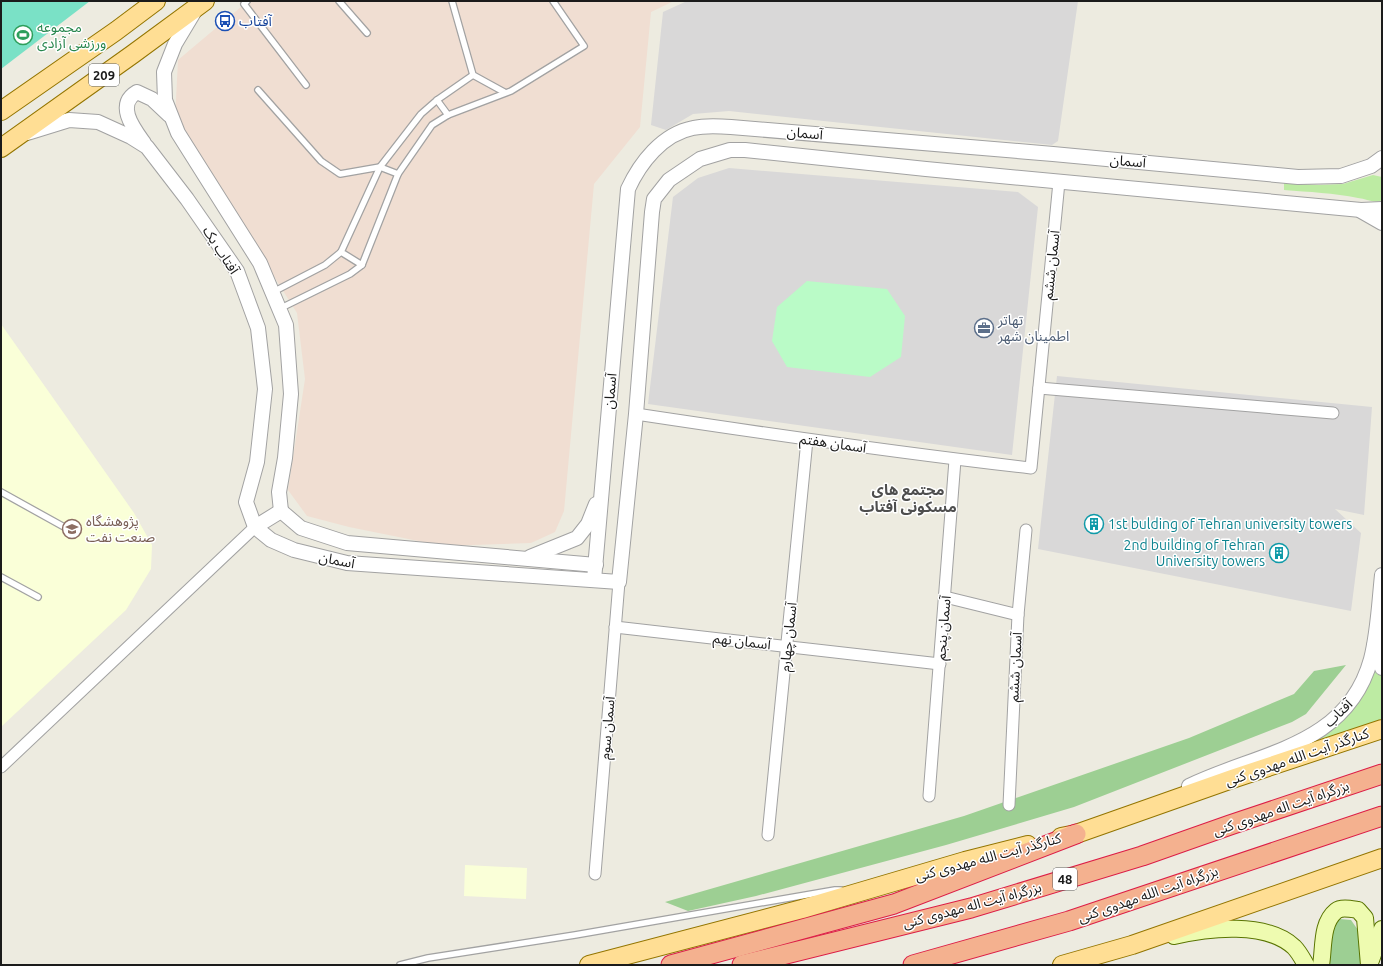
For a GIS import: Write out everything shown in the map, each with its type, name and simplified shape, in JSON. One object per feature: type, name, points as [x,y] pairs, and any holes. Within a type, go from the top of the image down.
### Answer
[{"type":"highway","name":"بزرگراه آیت اله مهدوی کنی","points":[[742,965],[971,908],[1142,856],[1382,774]]},
{"type":"highway","name":"بزرگراه آیت الله مهدوی کنی","points":[[912,965],[1069,921],[1382,816]]},
{"type":"highway","points":[[671,965],[894,904],[1076,834]]},
{"type":"main road","name":"209","points":[[1,111],[116,31],[156,1]]},
{"type":"main road","name":"209","points":[[1,148],[201,4]]},
{"type":"main road","name":"کنارگذر آیت الله مهدوی کنی","points":[[589,965],[802,909],[965,861],[1076,834],[1164,802],[1382,729]]},
{"type":"main road","points":[[1062,965],[1132,945],[1382,858]]},
{"type":"main road","points":[[1321,965],[1327,923],[1336,910],[1346,908],[1358,910],[1364,918],[1369,965]]},
{"type":"main road","points":[[1132,945],[1184,934],[1243,928],[1268,934],[1288,942],[1300,954],[1306,965]]},
{"type":"main road","points":[[1369,965],[1382,929]]},
{"type":"street","name":"آفتاب یک","points":[[201,4],[175,44],[164,72],[165,100],[178,133],[260,263],[286,325],[291,394],[285,458],[279,492],[281,511]]},
{"type":"street","points":[[147,147],[132,126],[128,116],[126,103],[131,95],[137,92],[152,99],[172,119]]},
{"type":"street","name":"آفتاب یک","points":[[17,136],[69,120],[98,122],[131,137],[147,147],[187,199],[236,271],[258,328],[265,389],[257,462],[246,502],[255,526]]},
{"type":"street","name":"آسمان","points":[[594,580],[628,189],[635,174],[645,160],[675,134],[693,128],[712,126],[731,127],[1045,153],[1298,177],[1341,176],[1378,164]]},
{"type":"street","name":"آسمان","points":[[255,526],[271,540],[294,550],[347,563],[619,582],[636,414],[654,199],[669,180],[700,159],[730,150],[745,150],[1059,182],[1360,210],[1382,209]]},
{"type":"street","name":"آسمان ششم","points":[[1031,468],[1059,182]]},
{"type":"street","points":[[1360,210],[1382,223]]},
{"type":"street","points":[[1039,388],[1333,413]]},
{"type":"street","name":"آسمان هفتم","points":[[636,414],[807,440],[955,460],[1031,468]]},
{"type":"street","name":"آسمان چهارم","points":[[768,835],[807,440]]},
{"type":"street","name":"آسمان پنجم","points":[[929,796],[955,460]]},
{"type":"street","points":[[526,559],[577,538],[588,524],[602,488]]},
{"type":"street","points":[[1,767],[255,526],[281,511]]},
{"type":"street","name":"آسمان","points":[[281,511],[301,528],[347,543],[596,565]]},
{"type":"street","name":"آسمان ششم","points":[[1009,805],[1018,615],[1026,530]]},
{"type":"street","name":"آفتاب","points":[[1164,802],[1179,791],[1200,781],[1292,745],[1310,736],[1338,717],[1354,697],[1367,670],[1374,646],[1382,575]]},
{"type":"street","name":"آسمان سوم","points":[[595,874],[619,582]]},
{"type":"street","points":[[945,597],[1018,615]]},
{"type":"street","name":"آسمان نهم","points":[[615,627],[940,664]]},
{"type":"street","points":[[1374,646],[1382,668]]},
{"type":"lane","points":[[247,1],[244,4],[306,85]]},
{"type":"lane","points":[[339,1],[366,33]]},
{"type":"lane","points":[[452,1],[473,75],[504,92]]},
{"type":"lane","points":[[279,309],[350,274],[362,265],[398,174],[432,125],[448,115],[511,90],[584,46],[553,1]]},
{"type":"lane","points":[[272,293],[325,265],[342,252],[380,167],[421,114],[437,100],[473,75]]},
{"type":"lane","points":[[258,90],[321,161],[340,174],[380,167],[398,174]]},
{"type":"lane","points":[[437,100],[448,115]]},
{"type":"lane","points":[[342,252],[362,265]]},
{"type":"lane","points":[[1,492],[75,533]]},
{"type":"lane","points":[[1,577],[38,597]]},
{"type":"lane","points":[[400,965],[428,958],[575,935],[835,890],[860,892]]},
{"type":"shaded area","points":[[248,1],[674,1],[651,12],[640,127],[594,184],[564,511],[555,532],[531,543],[443,546],[349,527],[307,516],[288,490],[305,379],[297,313],[175,119],[178,60]]},
{"type":"shaded area","points":[[687,1],[1078,1],[1058,141],[1052,145],[729,111],[693,114],[666,130],[651,125],[663,12]]},
{"type":"shaded area","points":[[729,168],[1018,192],[1038,207],[1012,455],[648,404],[673,197],[698,178]]},
{"type":"shaded area","name":"پژوهشگاه صنعت نفت","points":[[1,324],[134,513],[152,545],[151,569],[126,610],[1,727]]},
{"type":"shaded area","points":[[1057,376],[1372,407],[1364,515],[1335,509],[1361,533],[1351,611],[1038,549]]},
{"type":"shaded area","points":[[465,865],[527,868],[526,899],[464,896]]},
{"type":"green space","name":"مجموعه ورزشی آزادی","points":[[1,1],[90,1],[1,69]]},
{"type":"green space","points":[[1373,175],[1382,177],[1382,200],[1379,201],[1349,196],[1284,190],[1284,183],[1318,185],[1343,184]]},
{"type":"green space","points":[[807,281],[887,289],[905,316],[901,357],[870,377],[787,367],[772,341],[777,307]]},
{"type":"green space","points":[[1346,665],[1306,714],[1292,722],[1074,807],[946,845],[756,896],[688,911],[665,902],[964,816],[1189,738],[1294,694],[1314,671]]},
{"type":"green space","points":[[1375,668],[1382,676],[1382,719],[1309,747],[1264,761],[1299,746],[1333,728],[1351,711],[1358,701]]},
{"type":"green space","points":[[1340,919],[1351,920],[1360,933],[1360,965],[1327,965],[1333,923]]},
{"type":"place","name":"آفتاب","points":[[225,21]]},
{"type":"place","name":"مجموعه ورزشی آزادی","points":[[23,35]]},
{"type":"place","name":"تهاتر اطمینان شهر","points":[[984,328]]},
{"type":"place","name":"1st bulding of Tehran university towers","points":[[1094,524]]},
{"type":"place","name":"پژوهشگاه صنعت نفت","points":[[72,529]]},
{"type":"place","name":"2nd building of Tehran University towers","points":[[1279,553]]},
{"type":"district","name":"مجتمع های مسکونی آفتاب","points":[[908,498]]}]
